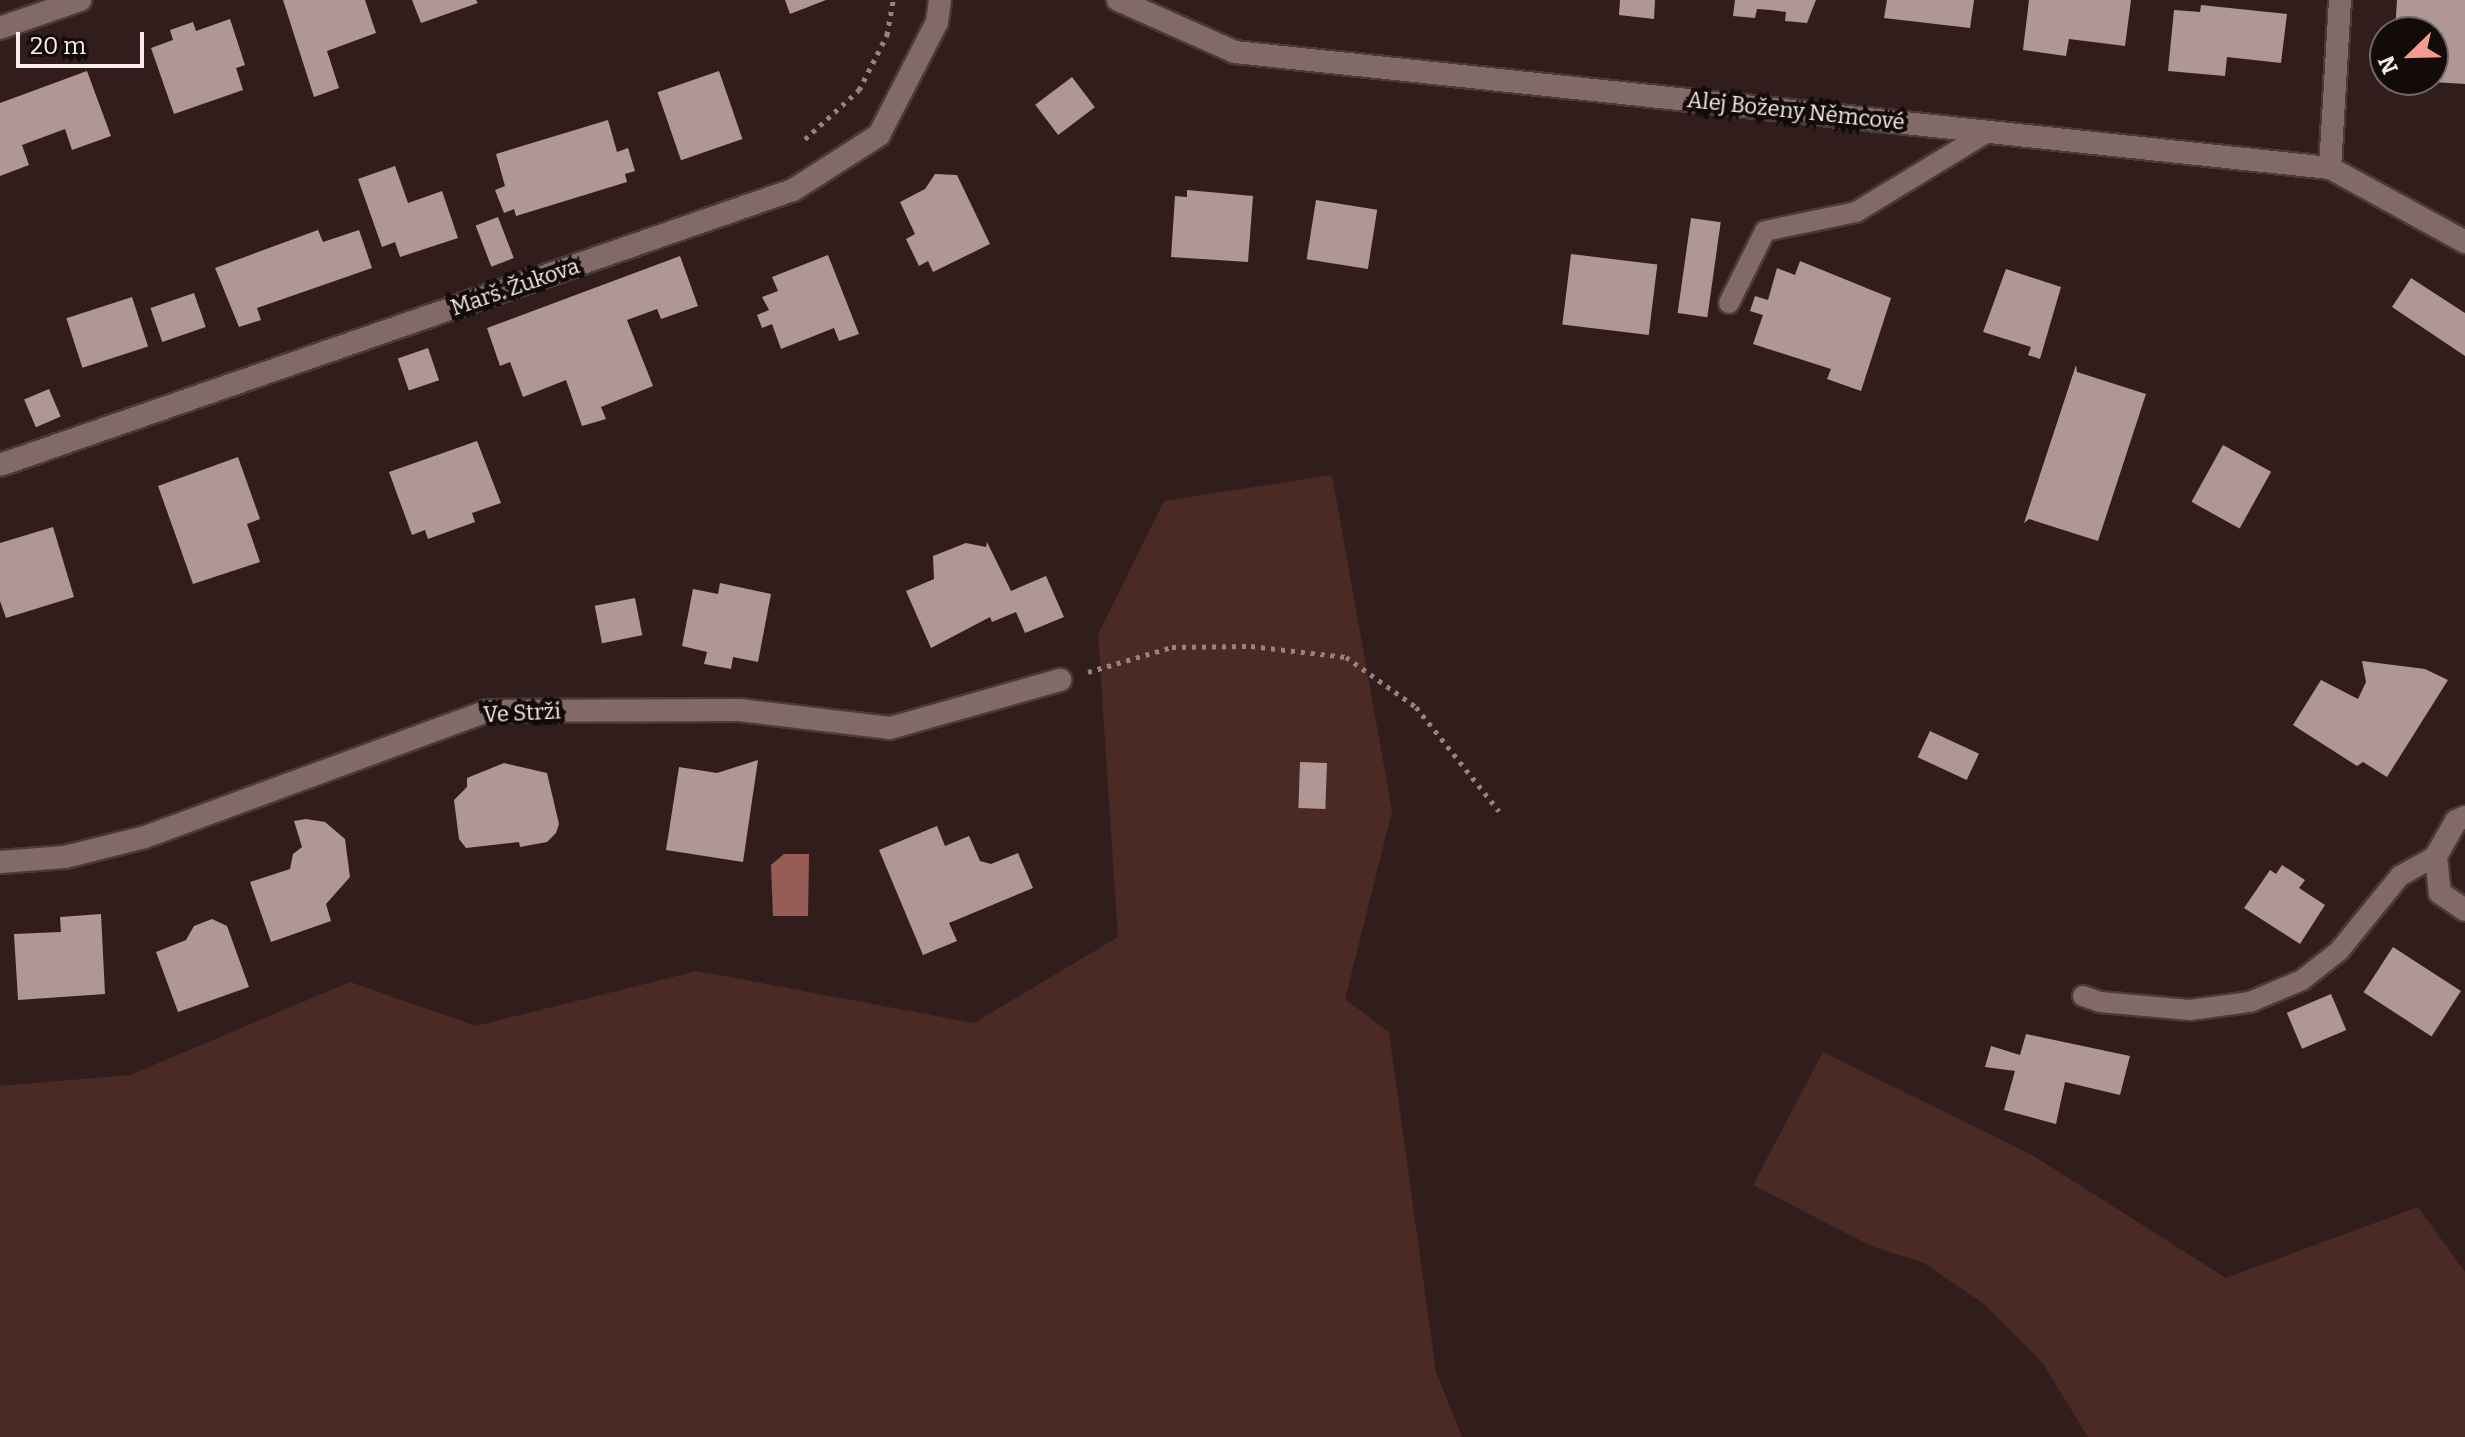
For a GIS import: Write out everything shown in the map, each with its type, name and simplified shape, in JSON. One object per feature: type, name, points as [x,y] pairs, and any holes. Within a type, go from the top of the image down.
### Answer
[{"type":"street","points":[[0,28],[80,0]]},
{"type":"street","name":"Marš. Žukova","points":[[0,465],[793,190],[879,135],[937,22],[940,0]]},
{"type":"street","name":"Alej Boženy Němcové","points":[[1118,0],[1235,52],[2330,168],[2465,242]]},
{"type":"street","points":[[2330,168],[2340,0]]},
{"type":"street","name":"Ve Strži","points":[[0,862],[65,857],[145,837],[487,711],[739,710],[890,728],[1060,680]]},
{"type":"street","points":[[2465,817],[2456,821],[2436,856],[2440,893],[2465,910]]},
{"type":"lane","points":[[1729,303],[1765,231],[1856,212],[1989,131]]},
{"type":"lane","points":[[2083,996],[2100,1002],[2190,1010],[2250,1002],[2302,980],[2339,951],[2400,876],[2436,856]]},
{"type":"path","points":[[791,149],[829,122],[859,90],[887,35],[893,0]]},
{"type":"path","points":[[1060,680],[1172,647],[1251,646],[1346,657],[1416,707],[1499,811]]},
{"type":"shaded area","points":[[1332,475],[1392,811],[1345,999],[1389,1032],[1436,1372],[1462,1437],[0,1437],[0,1086],[130,1075],[350,982],[476,1026],[697,971],[974,1023],[1118,937],[1098,634],[1164,501]]},
{"type":"shaded area","points":[[784,854],[809,854],[808,916],[773,916],[771,865]]},
{"type":"shaded area","points":[[1823,1052],[2032,1155],[2226,1278],[2418,1207],[2465,1272],[2465,1437],[2088,1437],[2042,1362],[1984,1304],[1924,1263],[1871,1246],[1753,1185]]},
{"type":"building","points":[[283,0],[365,0],[376,33],[327,51],[339,88],[314,97]]},
{"type":"building","points":[[412,0],[476,0],[478,3],[421,23]]},
{"type":"building","points":[[785,0],[826,0],[790,14]]},
{"type":"building","points":[[1620,0],[1655,0],[1654,19],[1619,15]]},
{"type":"building","points":[[1735,0],[1816,0],[1807,23],[1785,21],[1786,12],[1771,10],[1757,9],[1755,18],[1733,16]]},
{"type":"building","points":[[1887,0],[1974,0],[1970,28],[1884,18]]},
{"type":"building","points":[[2029,0],[2131,0],[2125,46],[2069,39],[2066,56],[2023,50]]},
{"type":"building","points":[[2397,0],[2465,0],[2465,84],[2449,83],[2449,16],[2396,16]]},
{"type":"building","points":[[2201,5],[2287,14],[2281,63],[2227,57],[2225,76],[2168,71],[2174,10],[2200,12]]},
{"type":"building","points":[[230,19],[245,65],[236,68],[243,90],[174,114],[151,48],[173,40],[170,30],[193,22],[196,31]]},
{"type":"building","points":[[87,71],[111,136],[72,150],[65,129],[22,145],[29,165],[0,176],[0,103]]},
{"type":"building","points":[[719,71],[742,139],[681,160],[658,92]]},
{"type":"building","points":[[1072,77],[1095,107],[1058,135],[1035,105]]},
{"type":"building","points":[[608,120],[617,152],[628,148],[635,171],[625,174],[627,182],[516,216],[514,209],[504,213],[495,190],[505,186],[496,154]]},
{"type":"building","points":[[395,166],[408,203],[442,191],[458,238],[400,257],[395,242],[382,247],[358,179]]},
{"type":"building","points":[[935,174],[957,175],[990,244],[933,272],[928,261],[919,266],[906,239],[915,234],[900,202],[925,189]]},
{"type":"building","points":[[1187,190],[1253,196],[1248,262],[1171,257],[1175,196],[1187,197]]},
{"type":"building","points":[[1316,200],[1377,210],[1368,269],[1307,259]]},
{"type":"building","points":[[498,217],[514,258],[491,267],[476,226]]},
{"type":"building","points":[[1691,218],[1721,222],[1707,317],[1678,313]]},
{"type":"building","points":[[318,230],[323,242],[359,230],[372,268],[257,308],[261,320],[239,327],[215,268]]},
{"type":"building","points":[[1571,254],[1657,265],[1649,335],[1562,324]]},
{"type":"building","points":[[828,255],[859,334],[839,341],[834,328],[781,349],[772,324],[762,328],[757,315],[769,310],[762,297],[778,291],[772,277]]},
{"type":"building","points":[[680,256],[698,306],[661,319],[657,309],[627,320],[653,386],[601,407],[606,419],[582,426],[566,380],[523,397],[510,362],[500,366],[487,328]]},
{"type":"building","points":[[1800,261],[1891,298],[1861,391],[1827,379],[1831,369],[1753,344],[1763,315],[1750,311],[1755,296],[1768,300],[1777,268],[1795,275]]},
{"type":"building","points":[[2006,269],[2061,287],[2040,359],[2028,355],[2031,347],[1983,332]]},
{"type":"building","points":[[2411,278],[2465,313],[2465,356],[2392,307]]},
{"type":"building","points":[[194,293],[206,327],[162,342],[151,308]]},
{"type":"building","points":[[132,297],[148,346],[82,368],[66,318]]},
{"type":"building","points":[[428,348],[439,380],[409,391],[398,358]]},
{"type":"building","points":[[2076,365],[2077,372],[2146,394],[2098,541],[2029,519],[2024,523]]},
{"type":"building","points":[[49,389],[61,417],[36,427],[24,400]]},
{"type":"building","points":[[477,441],[501,503],[472,513],[475,522],[428,539],[425,530],[412,535],[389,472]]},
{"type":"building","points":[[2223,445],[2271,472],[2240,529],[2191,502]]},
{"type":"building","points":[[238,457],[260,519],[247,524],[260,562],[193,584],[158,486]]},
{"type":"building","points":[[53,527],[74,597],[6,618],[0,601],[0,543]]},
{"type":"building","points":[[987,542],[1011,591],[1046,576],[1064,617],[1025,633],[1016,612],[992,622],[990,617],[931,648],[906,591],[934,579],[933,556],[966,543],[986,547]]},
{"type":"building","points":[[720,583],[771,594],[758,662],[733,657],[731,669],[704,664],[707,652],[682,646],[693,589],[718,594]]},
{"type":"building","points":[[635,598],[642,635],[602,643],[595,606]]},
{"type":"building","points":[[2362,661],[2425,669],[2448,680],[2387,777],[2363,762],[2357,766],[2293,725],[2321,680],[2358,699],[2366,682]]},
{"type":"building","points":[[1930,731],[1979,754],[1967,780],[1918,757]]},
{"type":"building","points":[[758,760],[743,862],[666,850],[679,767],[717,773]]},
{"type":"building","points":[[1300,762],[1327,763],[1325,809],[1298,808]]},
{"type":"building","points":[[504,763],[547,773],[559,824],[556,833],[547,842],[520,847],[519,842],[466,848],[459,839],[454,800],[467,787],[467,778]]},
{"type":"building","points":[[294,821],[325,822],[345,839],[350,877],[326,904],[331,921],[271,942],[250,882],[290,869],[293,854],[302,847]]},
{"type":"building","points":[[937,826],[945,846],[969,836],[980,861],[991,864],[1018,853],[1033,888],[949,923],[957,941],[923,955],[879,850]]},
{"type":"building","points":[[2282,865],[2305,880],[2299,888],[2325,905],[2300,944],[2244,908],[2270,870],[2276,874]]},
{"type":"building","points":[[101,914],[105,994],[18,1000],[14,934],[61,932],[60,917]]},
{"type":"building","points":[[212,919],[227,926],[249,987],[178,1012],[156,952],[186,940],[194,926]]},
{"type":"building","points":[[2393,947],[2461,991],[2432,1036],[2364,992]]},
{"type":"building","points":[[2331,994],[2346,1030],[2302,1049],[2287,1013]]},
{"type":"building","points":[[2026,1034],[2130,1056],[2120,1095],[2065,1082],[2056,1124],[2004,1110],[2015,1071],[1985,1067],[1991,1046],[2020,1055]]}]
